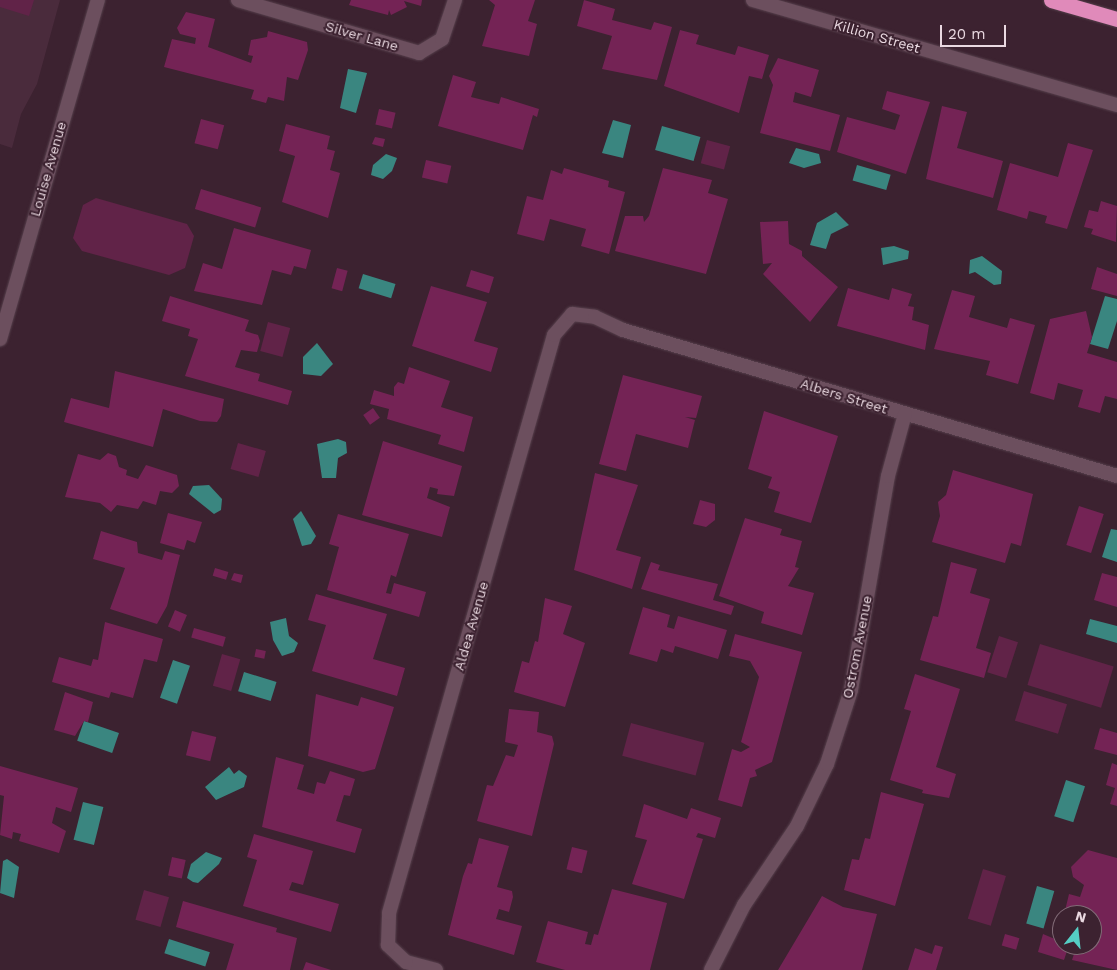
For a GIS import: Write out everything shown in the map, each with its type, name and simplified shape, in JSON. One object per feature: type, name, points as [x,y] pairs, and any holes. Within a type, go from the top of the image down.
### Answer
[{"type":"highway","points":[[1051,0],[1117,19]]},
{"type":"street","name":"Louise Avenue","points":[[0,339],[98,0]]},
{"type":"street","name":"Silver Lane","points":[[238,0],[419,53],[442,39],[454,0]]},
{"type":"street","name":"Killion Street","points":[[753,0],[1117,105]]},
{"type":"street","name":"Albers Street","points":[[572,314],[595,317],[623,330],[1117,476]]},
{"type":"street","name":"Aldea Avenue","points":[[436,970],[406,962],[388,945],[389,913],[549,354],[561,322],[572,314]]},
{"type":"street","name":"Ostrom Avenue","points":[[711,970],[744,905],[797,826],[827,764],[852,690],[888,476],[905,414]]},
{"type":"shaded area","points":[[0,0],[60,0],[37,84],[21,114],[12,148],[0,144]]},
{"type":"shaded area","points":[[0,0],[34,0],[29,16],[0,7]]},
{"type":"shaded area","points":[[348,69],[367,73],[356,113],[340,108]]},
{"type":"shaded area","points":[[613,120],[631,125],[623,158],[602,153]]},
{"type":"shaded area","points":[[662,126],[700,137],[694,161],[655,150]]},
{"type":"shaded area","points":[[707,140],[730,146],[724,169],[701,163]]},
{"type":"shaded area","points":[[796,148],[819,154],[821,163],[804,168],[789,163]]},
{"type":"shaded area","points":[[386,154],[397,158],[392,171],[383,179],[371,175],[373,165]]},
{"type":"shaded area","points":[[857,165],[891,175],[886,190],[853,180]]},
{"type":"shaded area","points":[[96,198],[187,224],[194,236],[185,268],[169,275],[82,251],[73,238],[83,205]]},
{"type":"shaded area","points":[[836,212],[849,225],[831,234],[826,249],[810,245],[817,223]]},
{"type":"shaded area","points":[[894,246],[909,251],[908,259],[883,265],[881,248]]},
{"type":"shaded area","points":[[982,256],[1002,271],[1001,284],[994,285],[975,272],[969,274],[970,260]]},
{"type":"shaded area","points":[[363,274],[396,284],[391,298],[359,288]]},
{"type":"shaded area","points":[[1105,296],[1117,299],[1117,321],[1108,349],[1090,344]]},
{"type":"shaded area","points":[[268,322],[290,328],[282,357],[260,351]]},
{"type":"shaded area","points":[[317,343],[333,364],[321,376],[303,374],[303,357]]},
{"type":"shaded area","points":[[338,439],[346,442],[347,453],[338,458],[336,478],[322,478],[317,444]]},
{"type":"shaded area","points":[[238,443],[266,451],[258,477],[231,469]]},
{"type":"shaded area","points":[[209,485],[222,499],[221,510],[214,514],[189,494],[193,486]]},
{"type":"shaded area","points":[[301,511],[316,536],[311,544],[302,546],[293,519]]},
{"type":"shaded area","points":[[1111,529],[1117,530],[1117,562],[1102,557]]},
{"type":"shaded area","points":[[286,618],[289,636],[298,643],[294,652],[282,656],[273,640],[270,622]]},
{"type":"shaded area","points":[[1090,619],[1117,626],[1117,643],[1086,634]]},
{"type":"shaded area","points":[[999,636],[1018,642],[1006,678],[987,672]]},
{"type":"shaded area","points":[[1040,644],[1114,667],[1101,708],[1027,685]]},
{"type":"shaded area","points":[[222,654],[240,659],[231,691],[213,686]]},
{"type":"shaded area","points":[[173,660],[190,666],[177,704],[160,698]]},
{"type":"shaded area","points":[[244,672],[277,682],[271,701],[238,691]]},
{"type":"shaded area","points":[[1024,691],[1067,704],[1058,734],[1015,721]]},
{"type":"shaded area","points":[[84,721],[119,733],[112,753],[77,741]]},
{"type":"shaded area","points":[[631,723],[704,743],[696,776],[622,756]]},
{"type":"shaded area","points":[[229,767],[234,774],[239,770],[247,776],[244,787],[216,800],[205,787]]},
{"type":"shaded area","points":[[1066,780],[1085,786],[1073,822],[1054,816]]},
{"type":"shaded area","points":[[83,802],[103,807],[94,845],[74,840]]},
{"type":"shaded area","points":[[206,852],[222,858],[219,864],[198,883],[193,882],[187,878],[191,864]]},
{"type":"shaded area","points":[[7,859],[19,867],[14,898],[0,893],[3,861]]},
{"type":"shaded area","points":[[983,869],[1006,876],[991,926],[968,919]]},
{"type":"shaded area","points":[[1037,886],[1054,891],[1044,928],[1026,923]]},
{"type":"shaded area","points":[[144,890],[169,897],[160,927],[135,920]]},
{"type":"shaded area","points":[[169,939],[210,952],[205,967],[164,953]]},
{"type":"building","points":[[351,0],[422,0],[421,6],[404,1],[407,7],[391,15],[389,10],[388,15],[349,5]]},
{"type":"building","points":[[489,0],[535,0],[528,21],[537,24],[529,56],[482,46],[495,5]]},
{"type":"building","points":[[584,0],[615,9],[612,20],[651,30],[654,22],[672,27],[657,80],[602,69],[612,36],[577,26]]},
{"type":"building","points":[[186,12],[215,19],[208,47],[251,63],[253,56],[248,55],[251,40],[267,37],[268,31],[307,42],[308,50],[298,80],[287,77],[284,101],[268,97],[266,103],[251,99],[254,90],[164,67],[172,39],[195,44],[196,38],[180,34],[177,28]]},
{"type":"building","points":[[680,30],[699,35],[696,44],[735,55],[738,46],[769,55],[762,79],[749,76],[739,113],[664,86]]},
{"type":"building","points":[[778,58],[819,70],[811,97],[795,92],[793,102],[840,115],[830,151],[760,133],[773,85],[769,76]]},
{"type":"building","points":[[453,75],[476,82],[471,97],[499,104],[501,97],[539,109],[537,117],[533,115],[523,150],[438,126]]},
{"type":"building","points":[[887,91],[930,102],[906,174],[837,152],[847,117],[895,130],[900,115],[882,109]]},
{"type":"building","points":[[942,106],[967,112],[957,148],[1003,161],[993,198],[926,179]]},
{"type":"building","points":[[379,109],[396,113],[392,128],[375,125]]},
{"type":"building","points":[[201,119],[224,125],[218,149],[195,143]]},
{"type":"building","points":[[286,124],[330,136],[327,149],[335,151],[330,170],[340,173],[328,218],[282,202],[295,156],[279,151]]},
{"type":"building","points":[[375,137],[385,139],[383,147],[372,144]]},
{"type":"building","points":[[1068,143],[1093,150],[1067,229],[1045,223],[1047,216],[1029,211],[1027,219],[997,210],[1010,163],[1058,177]]},
{"type":"building","points":[[426,160],[451,166],[447,183],[422,178]]},
{"type":"building","points":[[564,168],[609,181],[608,187],[625,192],[609,254],[581,246],[586,229],[550,219],[544,241],[517,234],[527,196],[543,200],[551,170],[562,174]]},
{"type":"building","points":[[663,168],[712,180],[708,193],[728,199],[706,274],[615,251],[625,216],[643,216],[644,222],[649,216]]},
{"type":"building","points":[[201,189],[261,207],[255,228],[195,209]]},
{"type":"building","points":[[1101,201],[1117,206],[1116,242],[1091,234],[1093,229],[1084,227],[1089,210],[1098,212]]},
{"type":"building","points":[[788,221],[789,244],[802,251],[802,256],[838,287],[810,322],[763,274],[772,263],[763,264],[760,222]]},
{"type":"building","points":[[234,228],[311,250],[306,269],[294,266],[291,275],[272,270],[262,305],[194,291],[203,263],[222,269]]},
{"type":"building","points":[[1097,267],[1117,274],[1117,296],[1091,289]]},
{"type":"building","points":[[337,268],[348,271],[342,291],[332,288]]},
{"type":"building","points":[[471,270],[494,277],[489,293],[466,286]]},
{"type":"building","points":[[431,286],[487,302],[474,341],[498,348],[491,372],[412,346]]},
{"type":"building","points":[[848,288],[889,300],[892,288],[912,294],[908,306],[914,307],[912,320],[929,325],[925,350],[837,326]]},
{"type":"building","points":[[952,290],[975,296],[969,317],[1007,328],[1010,318],[1035,325],[1018,384],[986,375],[990,361],[934,349]]},
{"type":"building","points":[[170,296],[249,320],[245,331],[258,335],[260,341],[257,352],[241,350],[235,367],[260,374],[258,381],[292,391],[288,405],[185,376],[198,339],[188,336],[190,329],[162,321]]},
{"type":"building","points":[[1086,311],[1092,337],[1087,353],[1117,362],[1117,399],[1105,396],[1100,413],[1078,407],[1083,390],[1058,383],[1054,400],[1030,393],[1050,319]]},
{"type":"building","points":[[409,367],[450,381],[441,407],[473,417],[464,452],[438,444],[441,435],[387,419],[389,409],[370,404],[374,390],[394,396],[394,387],[398,382],[404,384]]},
{"type":"building","points":[[115,371],[224,399],[221,416],[217,422],[200,421],[163,409],[153,447],[64,422],[71,398],[109,408]]},
{"type":"building","points":[[623,375],[702,396],[696,418],[685,417],[695,420],[688,448],[636,434],[626,471],[599,464]]},
{"type":"building","points":[[373,408],[380,418],[370,425],[363,415]]},
{"type":"building","points":[[764,411],[838,436],[811,523],[774,512],[780,492],[768,488],[772,477],[748,469]]},
{"type":"building","points":[[383,441],[462,466],[454,496],[437,494],[438,489],[430,487],[427,498],[450,507],[442,537],[362,515]]},
{"type":"building","points":[[108,453],[116,456],[119,467],[127,470],[126,475],[138,479],[146,465],[177,475],[179,486],[172,493],[160,491],[156,505],[143,501],[138,509],[117,505],[111,512],[100,503],[65,497],[78,454],[100,460]]},
{"type":"building","points":[[953,470],[1033,494],[1021,546],[1011,543],[1005,563],[932,542],[940,516],[938,502],[946,495]]},
{"type":"building","points":[[595,473],[638,485],[616,550],[641,557],[632,589],[574,570]]},
{"type":"building","points":[[700,500],[715,504],[715,520],[706,527],[693,524]]},
{"type":"building","points":[[1079,506],[1104,514],[1091,553],[1066,545]]},
{"type":"building","points":[[168,513],[202,522],[195,543],[187,540],[184,550],[160,543]]},
{"type":"building","points":[[338,514],[409,534],[396,577],[391,575],[386,593],[391,594],[394,583],[426,592],[419,617],[327,590],[339,547],[329,544]]},
{"type":"building","points":[[745,518],[782,529],[780,535],[802,541],[795,567],[799,568],[788,586],[814,593],[802,635],[761,623],[764,612],[719,596]]},
{"type":"building","points":[[101,531],[137,542],[138,553],[162,560],[165,551],[180,555],[167,606],[157,624],[110,609],[125,568],[93,559]]},
{"type":"building","points":[[651,562],[660,565],[658,570],[718,584],[713,600],[734,606],[731,615],[641,589]]},
{"type":"building","points":[[951,562],[977,569],[970,593],[990,599],[976,648],[991,653],[984,678],[920,660],[933,616],[938,617]]},
{"type":"building","points":[[215,568],[228,572],[226,580],[213,576]]},
{"type":"building","points":[[234,573],[243,575],[241,583],[231,580]]},
{"type":"building","points":[[1102,573],[1117,577],[1117,607],[1094,600]]},
{"type":"building","points":[[316,594],[387,614],[373,659],[405,668],[397,696],[312,671],[326,625],[308,620]]},
{"type":"building","points":[[545,598],[572,606],[563,634],[585,643],[565,707],[514,692],[522,661],[529,663],[535,641],[538,642]]},
{"type":"building","points":[[643,607],[670,615],[667,627],[674,629],[678,616],[727,630],[718,659],[675,646],[673,653],[661,649],[657,662],[629,654]]},
{"type":"building","points":[[175,610],[187,615],[180,632],[168,627]]},
{"type":"building","points":[[105,622],[163,639],[157,662],[144,659],[133,698],[111,692],[109,698],[52,682],[59,657],[91,666],[93,659],[98,660]]},
{"type":"building","points":[[194,628],[226,637],[223,647],[191,638]]},
{"type":"building","points":[[735,634],[802,652],[772,762],[755,770],[757,776],[750,778],[742,807],[718,800],[732,749],[741,752],[750,747],[741,742],[759,677],[750,661],[729,656]]},
{"type":"building","points":[[256,649],[266,651],[264,659],[254,657]]},
{"type":"building","points":[[915,674],[960,689],[936,767],[956,774],[949,798],[922,793],[923,790],[890,780],[911,711],[904,709]]},
{"type":"building","points":[[65,692],[93,702],[88,722],[84,721],[75,736],[54,730]]},
{"type":"building","points":[[316,694],[358,706],[361,697],[394,707],[375,769],[363,772],[308,756]]},
{"type":"building","points":[[509,709],[539,712],[537,732],[552,736],[554,744],[532,836],[477,821],[487,785],[493,786],[506,755],[514,757],[518,745],[505,742]]},
{"type":"building","points":[[1100,728],[1117,733],[1117,755],[1094,749]]},
{"type":"building","points":[[192,731],[216,737],[210,761],[186,755]]},
{"type":"building","points":[[276,757],[304,765],[297,789],[314,794],[317,782],[325,784],[330,771],[355,779],[350,796],[344,795],[336,821],[362,829],[355,853],[262,827]]},
{"type":"building","points":[[1112,763],[1117,765],[1117,806],[1110,804],[1115,788],[1106,785]]},
{"type":"building","points":[[0,766],[78,788],[71,812],[56,807],[52,823],[66,831],[59,853],[19,841],[21,834],[13,832],[12,839],[0,835],[4,796],[0,795]]},
{"type":"building","points":[[881,792],[924,804],[895,906],[844,890],[852,859],[859,860],[865,838],[870,839]]},
{"type":"building","points":[[644,804],[687,819],[691,808],[721,818],[715,838],[698,833],[696,837],[703,839],[684,899],[632,884],[647,840],[635,837]]},
{"type":"building","points":[[254,834],[313,851],[303,885],[292,882],[289,890],[339,904],[331,932],[243,906],[257,860],[247,857]]},
{"type":"building","points":[[479,838],[509,846],[497,887],[512,891],[513,897],[509,912],[499,909],[496,919],[522,926],[514,955],[448,935],[463,876],[468,863],[472,864]]},
{"type":"building","points":[[572,847],[588,851],[582,873],[566,869]]},
{"type":"building","points":[[1088,850],[1117,858],[1117,970],[1072,960],[1074,955],[1102,955],[1102,905],[1066,905],[1069,894],[1080,897],[1084,885],[1073,877],[1071,867]]},
{"type":"building","points":[[172,857],[186,860],[182,878],[168,876]]},
{"type":"building","points":[[612,889],[667,903],[650,970],[565,970],[536,962],[548,921],[588,932],[585,944],[591,945],[594,934],[598,935]]},
{"type":"building","points":[[822,896],[843,907],[877,914],[862,970],[778,970]]},
{"type":"building","points":[[183,901],[277,928],[276,932],[297,938],[290,970],[226,970],[234,944],[176,927]]},
{"type":"building","points":[[1005,934],[1019,938],[1016,950],[1002,946]]},
{"type":"building","points":[[1043,934],[1052,938],[1052,955],[1066,955],[1064,960],[1038,952]]},
{"type":"building","points":[[935,945],[943,947],[936,970],[908,970],[915,948],[932,954]]},
{"type":"building","points":[[306,962],[331,970],[303,970]]}]
